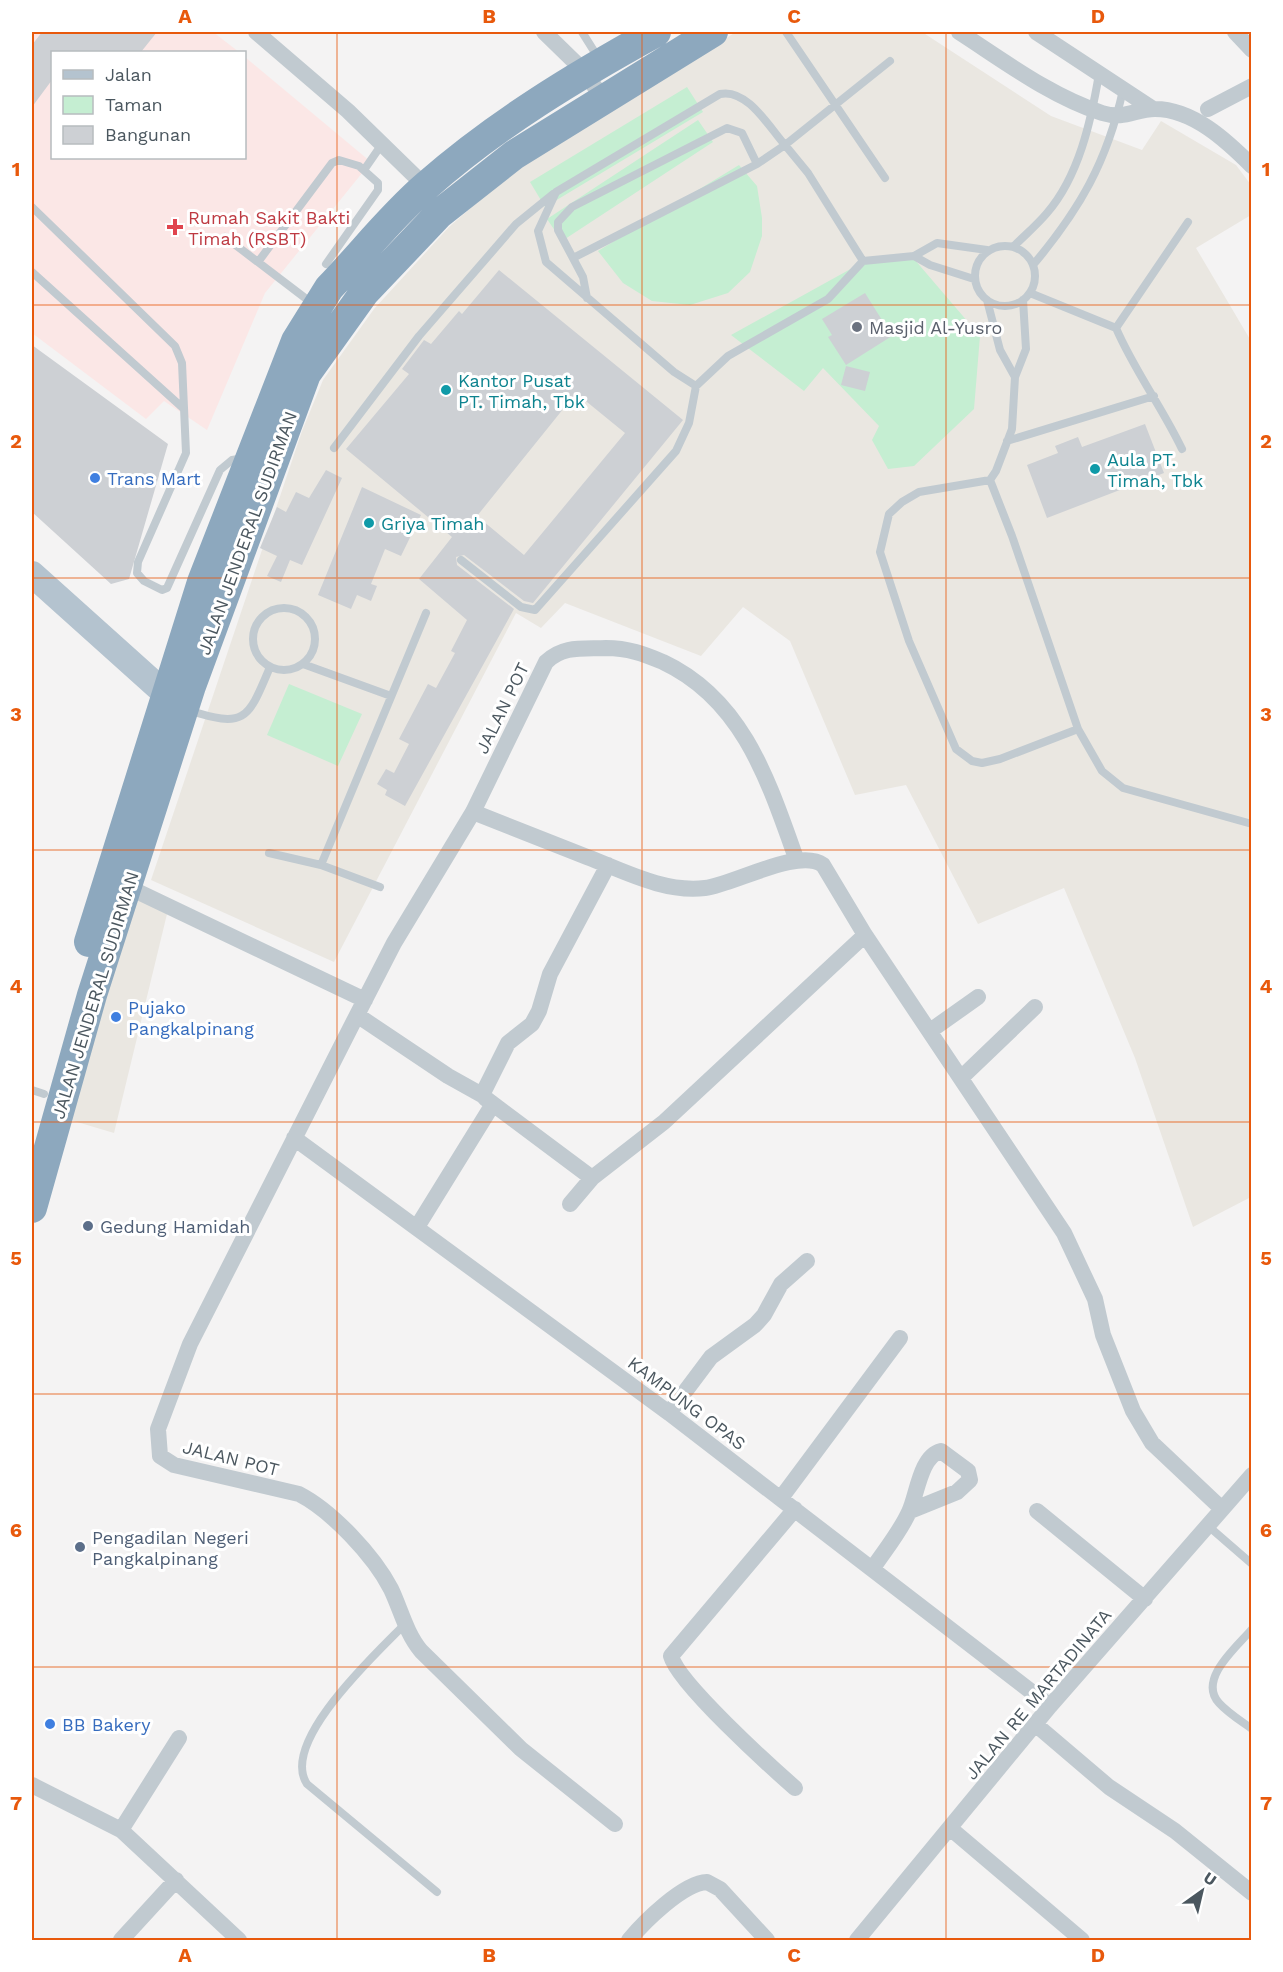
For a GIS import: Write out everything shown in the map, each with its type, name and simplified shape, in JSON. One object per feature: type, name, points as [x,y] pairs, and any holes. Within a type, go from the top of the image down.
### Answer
[{"type":"highway","name":"JALAN JENDERAL SUDIRMAN","points":[[32,1132],[46,1096],[175,701],[306,374],[364,293],[439,214],[514,154],[713,32]]},
{"type":"highway","name":"JALAN JENDERAL SUDIRMAN","points":[[32,1208],[46,1096],[92,995],[128,887],[175,701],[202,582],[296,341],[329,288],[425,186],[522,112],[638,38]]},
{"type":"main road","points":[[32,574],[175,701]]},
{"type":"street","points":[[256,32],[348,111],[425,186]]},
{"type":"street","points":[[544,32],[592,67],[603,99]]},
{"type":"street","points":[[959,32],[1032,79],[1093,110],[1117,116],[1153,109]]},
{"type":"street","points":[[1036,32],[1153,109],[1189,116],[1221,138],[1251,166]]},
{"type":"street","points":[[1235,32],[1251,50]]},
{"type":"street","points":[[1208,110],[1251,86]]},
{"type":"street","name":"JALAN POT","points":[[615,1824],[521,1749],[421,1651],[410,1638],[389,1586],[367,1554],[309,1499],[299,1494],[174,1465],[160,1456],[158,1429],[190,1344],[294,1138],[399,934],[473,812],[546,662],[566,649],[622,648],[642,653],[678,669],[713,695],[726,710],[765,773],[797,861]]},
{"type":"street","points":[[473,812],[649,882],[687,888],[706,888],[797,861],[819,862],[823,865],[866,935],[1064,1233],[1095,1299],[1103,1335],[1132,1411],[1152,1443],[1222,1509]]},
{"type":"street","points":[[417,1227],[488,1100],[508,1043],[532,1024],[539,1011],[550,975],[608,865]]},
{"type":"street","points":[[128,887],[361,1007],[448,1076],[488,1100],[592,1178]]},
{"type":"street","points":[[570,1204],[592,1178],[664,1122],[866,935]]},
{"type":"street","points":[[930,1031],[978,997]]},
{"type":"street","points":[[961,1078],[1035,1007]]},
{"type":"street","name":"KAMPUNG OPAS","points":[[294,1138],[669,1413],[1050,1706]]},
{"type":"street","points":[[669,1413],[711,1357],[755,1325],[764,1315],[781,1284],[807,1261]]},
{"type":"street","points":[[780,1498],[900,1338]]},
{"type":"street","name":"JALAN RE MARTADINATA","points":[[857,1941],[1050,1706],[1251,1475]]},
{"type":"street","points":[[795,1509],[671,1656],[687,1681],[751,1749],[795,1788]]},
{"type":"street","points":[[873,1569],[910,1511]]},
{"type":"street","points":[[1038,1511],[1145,1599]]},
{"type":"street","points":[[1035,1724],[1109,1787],[1175,1831],[1251,1893]]},
{"type":"street","points":[[121,1830],[179,1738]]},
{"type":"street","points":[[32,1785],[121,1830],[239,1941]]},
{"type":"street","points":[[951,1829],[1082,1941]]},
{"type":"street","points":[[121,1941],[176,1880]]},
{"type":"street","points":[[628,1941],[643,1924],[669,1902],[700,1882],[708,1882],[720,1889],[767,1941]]},
{"type":"lane","points":[[582,32],[592,67]]},
{"type":"lane","points":[[786,32],[885,178]]},
{"type":"lane","points":[[573,258],[757,164],[785,145],[890,61]]},
{"type":"lane","points":[[1014,246],[1048,212],[1077,161],[1093,110],[1099,74]]},
{"type":"lane","points":[[1033,265],[1067,224],[1098,170],[1117,116],[1123,90]]},
{"type":"lane","points":[[334,448],[420,336],[508,233],[529,212],[556,192],[720,94],[729,92],[743,98],[785,145],[808,173],[863,261]]},
{"type":"lane","points":[[587,298],[586,286],[558,230],[558,222],[572,207],[727,128],[742,133],[757,164]]},
{"type":"lane","points":[[364,170],[382,144]]},
{"type":"lane","points":[[258,262],[332,163],[339,160],[347,161],[364,170],[378,183],[378,190],[327,264]]},
{"type":"lane","points":[[556,192],[538,231],[540,248],[546,262],[674,372],[696,386]]},
{"type":"lane","points":[[32,207],[175,346],[182,363],[186,453],[181,469],[138,562],[137,573],[144,581],[162,590],[167,588],[220,470],[232,460],[250,457]]},
{"type":"lane","points":[[1116,328],[1188,222]]},
{"type":"lane","points":[[225,237],[316,306]]},
{"type":"lane","points":[[461,560],[521,607],[535,610],[676,451],[689,423],[696,386],[728,356],[828,299],[863,261],[914,256],[937,243],[987,250]]},
{"type":"lane","points":[[1078,729],[1000,759],[982,763],[972,761],[956,749],[909,641],[880,552],[889,514],[902,502],[919,492],[990,480],[996,471],[1012,429],[1015,377],[1026,349],[1026,297],[1035,274],[1033,265],[1025,254],[1014,246],[1000,245],[987,250],[979,258],[974,279],[978,291],[987,300],[1005,306],[1026,297],[1116,328],[1129,358],[1154,396],[1182,449]]},
{"type":"lane","points":[[914,256],[930,265],[974,279]]},
{"type":"lane","points":[[32,272],[184,409]]},
{"type":"lane","points":[[987,300],[1000,350],[1015,377]]},
{"type":"lane","points":[[1007,441],[1154,396]]},
{"type":"lane","points":[[990,480],[1012,536],[1078,729],[1102,771],[1123,788],[1251,824]]},
{"type":"lane","points":[[282,608],[303,615],[315,634],[315,645],[303,664],[292,669],[270,667],[255,650],[255,627],[261,617],[282,608]]},
{"type":"lane","points":[[321,865],[426,613]]},
{"type":"lane","points":[[303,664],[391,696]]},
{"type":"lane","points":[[175,701],[224,721],[232,719],[253,707],[270,667]]},
{"type":"lane","points":[[269,854],[321,865],[380,887]]},
{"type":"lane","points":[[1206,1525],[1251,1564]]},
{"type":"lane","points":[[406,1624],[347,1684],[326,1711],[315,1728],[303,1758],[303,1775],[307,1784],[437,1892]]},
{"type":"lane","points":[[1251,1629],[1217,1670],[1212,1691],[1218,1702],[1251,1729]]},
{"type":"shaded area","name":"Rumah Sakit Bakti Timah (RSBT)","points":[[32,32],[213,32],[238,51],[51,51],[51,159],[246,159],[246,58],[371,162],[265,293],[207,430],[164,401],[146,419],[32,333]]},
{"type":"shaded area","points":[[736,32],[922,32],[1051,116],[1142,150],[1161,121],[1236,165],[1251,185],[1251,215],[1196,248],[1251,341],[1251,1197],[1193,1227],[1135,1058],[1064,888],[978,924],[906,785],[855,795],[790,641],[743,607],[701,656],[565,603],[541,628],[516,613],[334,962],[151,880],[302,431],[323,380],[374,309],[449,227],[515,169]]},
{"type":"shaded area","name":"Pujako Pangkalpinang","points":[[120,890],[167,914],[114,1133],[67,1119]]},
{"type":"green space","points":[[687,87],[703,112],[545,207],[530,182]]},
{"type":"green space","points":[[698,120],[713,142],[562,241],[547,219]]},
{"type":"green space","points":[[739,165],[757,186],[762,218],[762,236],[750,272],[728,293],[690,305],[652,301],[623,283],[598,251]]},
{"type":"green space","points":[[909,253],[980,336],[974,409],[914,466],[888,469],[872,440],[879,426],[823,368],[804,391],[731,335],[856,266]]},
{"type":"green space","points":[[289,684],[362,714],[338,766],[267,735]]},
{"type":"building","points":[[42,32],[157,32],[142,51],[51,51],[51,81],[32,107],[32,45]]},
{"type":"building","points":[[499,270],[683,420],[533,603],[524,601],[464,555],[456,557],[457,565],[514,609],[405,806],[385,795],[387,790],[377,784],[386,769],[394,773],[409,744],[399,739],[428,684],[436,688],[455,653],[451,651],[467,620],[419,579],[452,537],[346,449],[409,374],[402,369],[424,340],[431,344],[459,311],[462,314]],"holes":[[[576,393],[625,433],[524,555],[477,516]]]},
{"type":"building","name":"Masjid Al-Yusro","points":[[865,293],[892,336],[846,365],[828,337],[832,335],[822,319]]},
{"type":"building","name":"Trans Mart","points":[[32,345],[168,444],[129,579],[111,584],[32,512]]},
{"type":"building","points":[[846,366],[870,372],[865,391],[841,385]]},
{"type":"building","name":"Aula PT. Timah, Tbk","points":[[1145,424],[1164,473],[1047,518],[1027,465],[1058,453],[1055,446],[1078,437],[1082,447]]},
{"type":"building","points":[[326,470],[342,478],[302,565],[290,560],[281,582],[267,576],[277,556],[260,548],[277,507],[286,512],[296,492],[309,498]]},
{"type":"building","points":[[362,487],[421,515],[401,556],[385,549],[371,584],[377,586],[371,601],[357,595],[351,609],[318,595]]},
{"type":"place","name":"Rumah Sakit Bakti Timah (RSBT)","points":[[175,227]]},
{"type":"place","name":"Masjid Al-Yusro","points":[[857,327]]},
{"type":"place","name":"Kantor Pusat PT. Timah, Tbk","points":[[446,390]]},
{"type":"place","name":"Aula PT. Timah, Tbk","points":[[1095,469]]},
{"type":"place","name":"Trans Mart","points":[[95,478]]},
{"type":"place","name":"Griya Timah","points":[[369,523]]},
{"type":"place","name":"Pujako Pangkalpinang","points":[[116,1017]]},
{"type":"place","name":"Gedung Hamidah","points":[[88,1226]]},
{"type":"place","name":"Pengadilan Negeri Pangkalpinang","points":[[80,1547]]},
{"type":"place","name":"BB Bakery","points":[[50,1724]]}]
